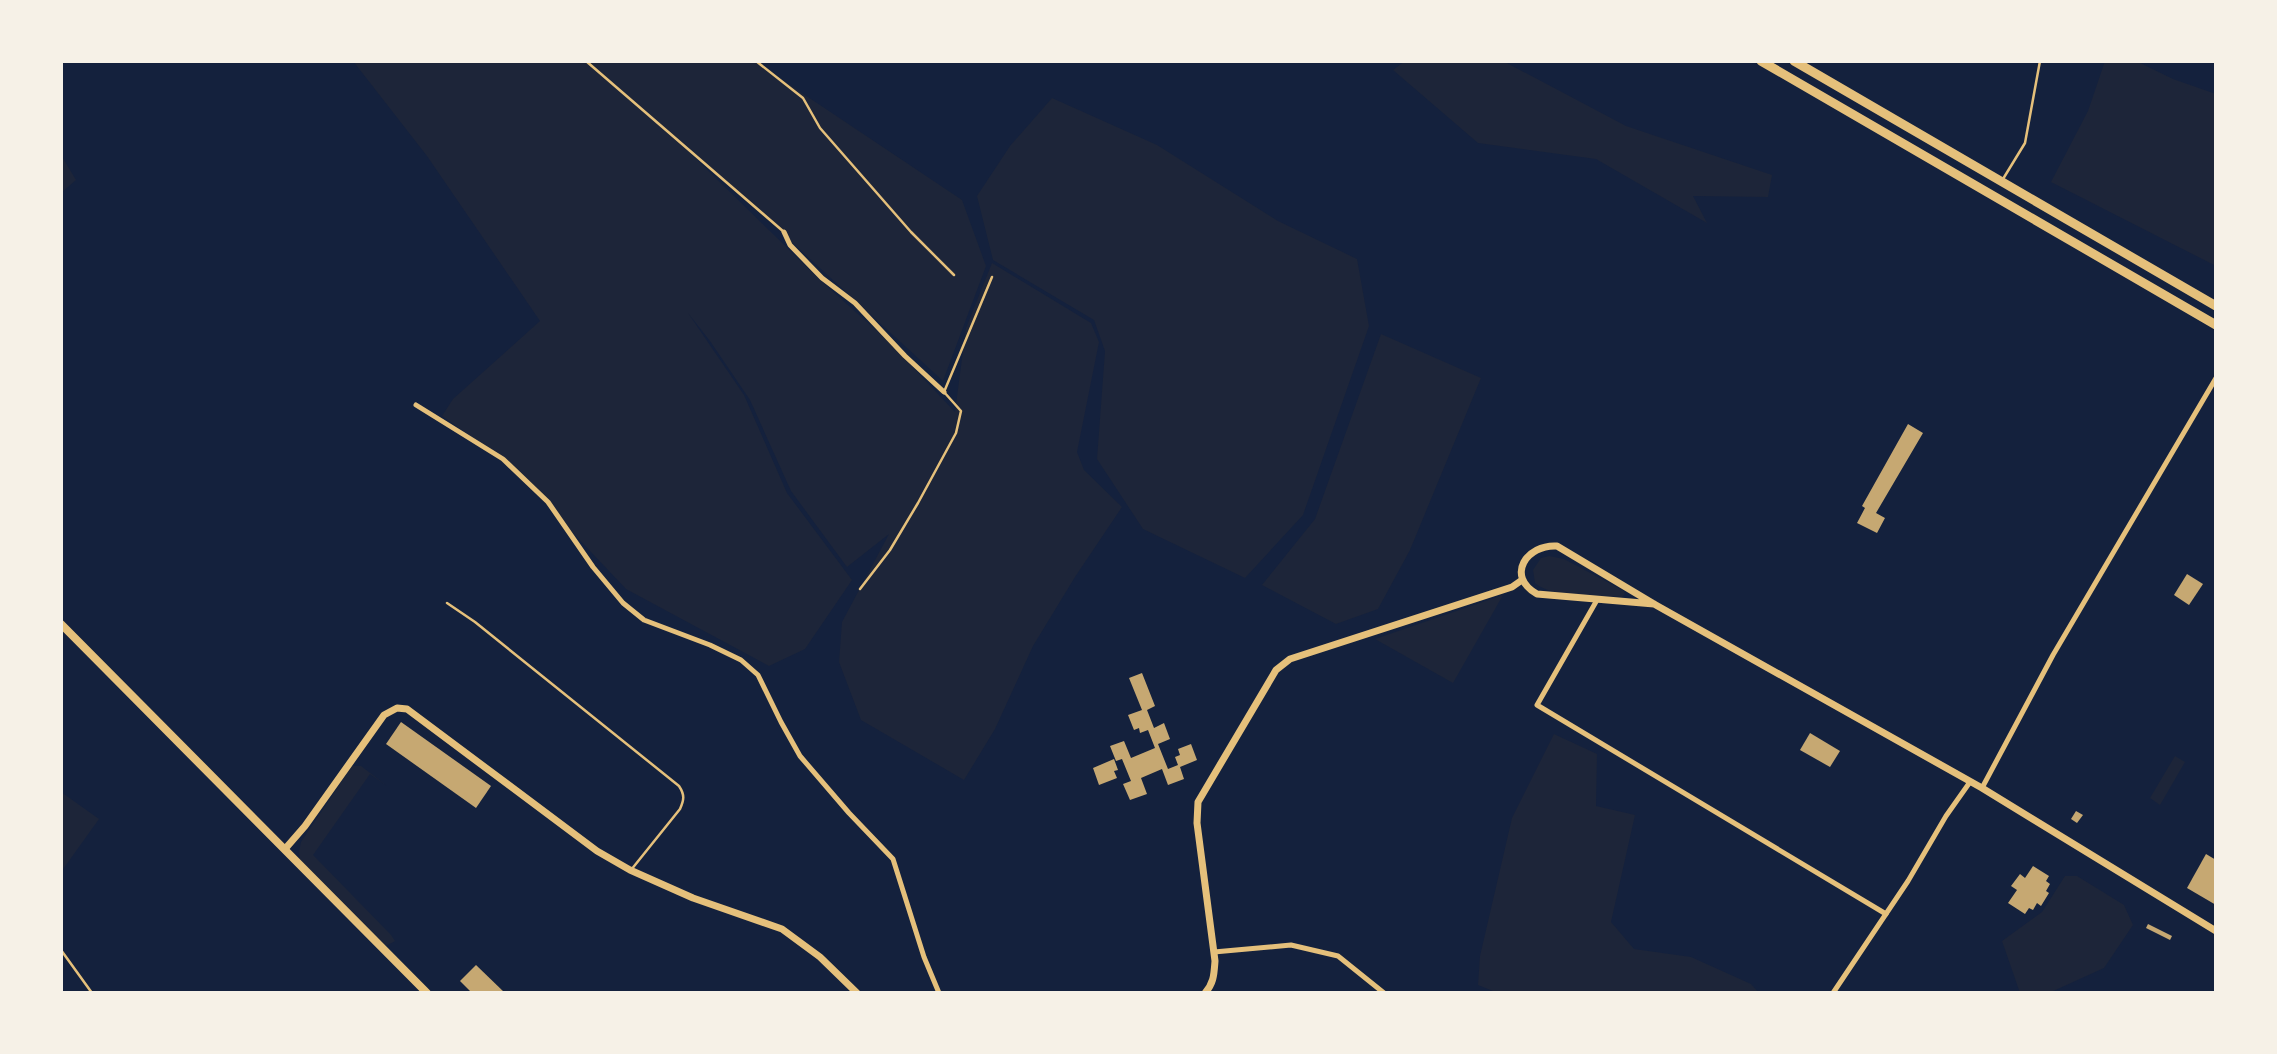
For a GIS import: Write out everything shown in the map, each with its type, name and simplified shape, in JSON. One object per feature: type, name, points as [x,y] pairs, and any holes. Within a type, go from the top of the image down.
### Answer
[{"type":"main road","points":[[1761,61],[2216,325]]},
{"type":"main road","points":[[1794,61],[2216,306]]},
{"type":"main road","points":[[61,624],[428,993]]},
{"type":"street","points":[[784,232],[790,245],[822,278],[855,303],[944,392]]},
{"type":"street","points":[[1982,788],[2053,655],[2216,379]]},
{"type":"street","points":[[416,405],[503,458],[548,502],[593,567],[623,603],[644,621],[710,645],[741,660],[758,675],[800,756],[893,859],[924,957],[939,993]]},
{"type":"street","points":[[1654,604],[1537,594],[1522,580],[1522,568],[1538,548],[1557,546],[1654,604],[1982,788],[2216,931]]},
{"type":"street","points":[[1205,993],[1214,976],[1214,952],[1197,823],[1198,802],[1276,670],[1290,659],[1512,587],[1522,580]]},
{"type":"street","points":[[1597,600],[1537,705],[1886,915]]},
{"type":"street","points":[[285,849],[305,826],[384,715],[397,708],[407,709],[597,851],[630,870],[693,898],[782,929],[820,957],[857,993]]},
{"type":"street","points":[[1833,993],[1970,782]]},
{"type":"street","points":[[1214,952],[1291,945],[1338,956],[1384,993]]},
{"type":"lane","points":[[586,61],[784,232]]},
{"type":"lane","points":[[756,61],[803,98],[820,128],[911,232],[954,275]]},
{"type":"lane","points":[[2002,182],[2025,143],[2040,61]]},
{"type":"lane","points":[[860,589],[904,528],[956,433],[961,411],[944,392],[992,277]]},
{"type":"lane","points":[[447,603],[475,622],[679,786],[684,793],[680,809],[630,870]]},
{"type":"lane","points":[[61,950],[92,993]]},
{"type":"shaded area","points":[[353,61],[754,61],[962,200],[986,266],[943,381],[688,147],[629,100],[686,149],[819,279],[887,340],[955,412],[966,328],[992,263],[1091,323],[1099,342],[1077,452],[1084,470],[1122,507],[1033,646],[995,729],[964,780],[861,720],[839,662],[842,622],[889,534],[847,567],[791,491],[750,400],[688,313],[744,395],[787,493],[852,580],[805,649],[769,666],[626,589],[503,459],[442,416],[453,399],[540,321],[427,156]]},
{"type":"shaded area","points":[[1405,61],[1503,61],[1626,126],[1772,175],[1768,197],[1693,196],[1707,223],[1596,159],[1478,143],[1393,70]]},
{"type":"shaded area","points":[[2105,61],[2136,61],[2173,79],[2216,94],[2216,266],[2051,182],[2088,111]]},
{"type":"shaded area","points":[[1052,98],[1157,145],[1278,221],[1357,259],[1369,326],[1303,515],[1245,578],[1143,529],[1097,459],[1105,351],[1094,320],[993,260],[977,196],[1010,146]]},
{"type":"shaded area","points":[[61,155],[76,180],[61,193]]},
{"type":"shaded area","points":[[1381,334],[1481,378],[1410,550],[1378,609],[1336,624],[1262,585],[1315,519]]},
{"type":"shaded area","points":[[1549,556],[1564,559],[1624,591],[1625,594],[1622,597],[1576,595],[1542,588],[1535,583],[1533,570],[1541,558]]},
{"type":"shaded area","points":[[1503,595],[1453,683],[1375,639]]},
{"type":"shaded area","points":[[1554,734],[1597,754],[1596,806],[1635,815],[1611,922],[1634,949],[1691,957],[1751,984],[1759,993],[1498,993],[1478,985],[1480,956],[1512,818]]},
{"type":"shaded area","points":[[2175,756],[2185,762],[2160,805],[2150,798]]},
{"type":"shaded area","points":[[352,766],[361,766],[387,786],[370,774],[313,855],[391,935],[395,941],[386,946],[300,860],[301,842]]},
{"type":"shaded area","points":[[61,792],[99,819],[61,872]]},
{"type":"shaded area","points":[[2065,876],[2077,876],[2124,905],[2133,925],[2104,968],[2049,993],[2020,993],[2002,941],[2042,912]]},
{"type":"building","points":[[1908,424],[1923,433],[1876,513],[1885,518],[1877,533],[1857,523],[1865,508],[1862,506]]},
{"type":"building","points":[[2187,574],[2203,584],[2189,605],[2174,595]]},
{"type":"building","points":[[1142,673],[1155,706],[1147,710],[1154,728],[1164,723],[1170,739],[1158,744],[1168,769],[1178,765],[1175,757],[1180,755],[1178,749],[1191,744],[1197,760],[1180,767],[1184,779],[1168,785],[1162,769],[1141,778],[1147,794],[1130,800],[1123,784],[1131,781],[1122,759],[1116,761],[1110,746],[1124,741],[1131,758],[1155,748],[1148,730],[1140,733],[1139,728],[1134,730],[1128,715],[1142,710],[1129,678]]},
{"type":"building","points":[[401,722],[491,786],[476,808],[386,744]]},
{"type":"building","points":[[1810,733],[1840,751],[1830,767],[1800,750]]},
{"type":"building","points":[[1114,759],[1118,770],[1114,771],[1117,778],[1099,785],[1093,768]]},
{"type":"building","points":[[2076,811],[2083,815],[2077,823],[2071,819]]},
{"type":"building","points":[[2206,854],[2216,860],[2216,905],[2187,888]]},
{"type":"building","points":[[2033,866],[2049,876],[2046,881],[2050,884],[2046,891],[2049,893],[2041,906],[2037,903],[2033,910],[2029,908],[2025,914],[2008,903],[2017,890],[2011,886],[2020,874],[2025,878]]},
{"type":"building","points":[[2148,924],[2172,936],[2170,940],[2146,928]]},
{"type":"building","points":[[476,965],[505,993],[472,993],[460,981]]}]
